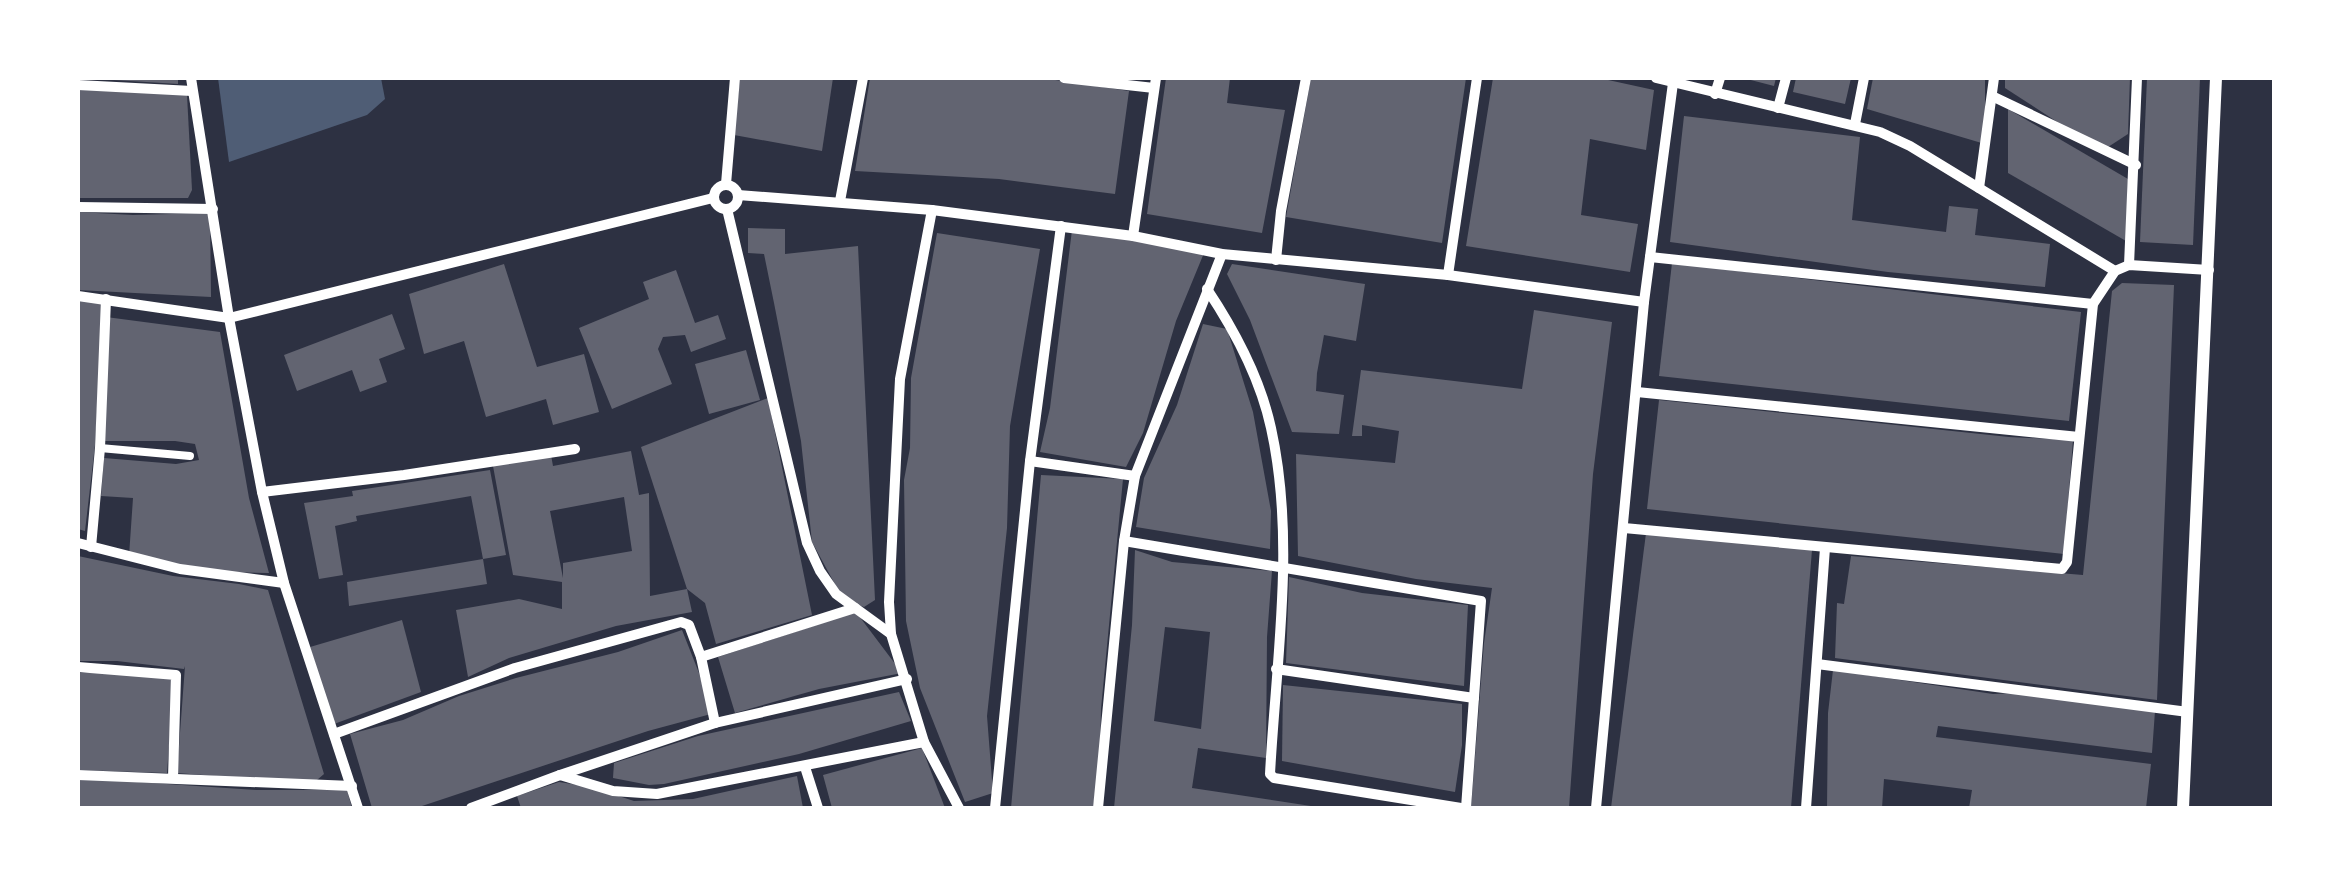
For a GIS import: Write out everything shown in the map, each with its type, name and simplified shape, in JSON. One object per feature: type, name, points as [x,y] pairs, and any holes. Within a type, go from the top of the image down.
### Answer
[{"type":"street","points":[[191,78],[229,318],[262,492],[284,582],[358,808]]},
{"type":"street","points":[[726,184],[735,78]]},
{"type":"street","points":[[840,201],[864,78]]},
{"type":"street","points":[[1064,78],[1155,83],[1133,236]]},
{"type":"street","points":[[1276,260],[1281,211],[1306,78]]},
{"type":"street","points":[[1448,275],[1477,78]]},
{"type":"street","points":[[1656,78],[1855,124],[1910,146],[2115,270]]},
{"type":"street","points":[[1715,94],[1720,78]]},
{"type":"street","points":[[1778,108],[1786,78]]},
{"type":"street","points":[[1855,124],[1864,78]]},
{"type":"street","points":[[1979,188],[1994,78]]},
{"type":"street","points":[[2129,264],[2137,78]]},
{"type":"street","points":[[2183,808],[2216,78]]},
{"type":"street","points":[[1596,808],[1644,302],[1673,83]]},
{"type":"street","points":[[78,85],[192,91]]},
{"type":"street","points":[[1994,98],[2136,164]]},
{"type":"street","points":[[726,184],[734,187],[738,195],[736,204],[727,209],[716,205],[714,198],[717,188],[726,184]]},
{"type":"street","points":[[738,195],[932,210],[1133,236],[1222,254],[1448,275],[1644,302]]},
{"type":"street","points":[[78,296],[229,318],[714,198]]},
{"type":"street","points":[[78,207],[212,209]]},
{"type":"street","points":[[727,209],[806,543],[836,594],[891,634]]},
{"type":"street","points":[[932,210],[900,379],[889,602],[891,634],[924,742],[959,808]]},
{"type":"street","points":[[994,808],[1030,461],[1061,226]]},
{"type":"street","points":[[1098,808],[1124,540],[1135,476],[1222,254]]},
{"type":"street","points":[[1650,257],[2093,304]]},
{"type":"street","points":[[1624,528],[2062,569],[2067,562],[2093,304],[2115,270],[2129,264],[2208,270]]},
{"type":"street","points":[[1124,540],[1284,566],[1477,599],[1482,606],[1463,808],[1272,777],[1284,566],[1279,483],[1271,426],[1252,367],[1207,288]]},
{"type":"street","points":[[91,547],[100,448],[106,299]]},
{"type":"street","points":[[1637,392],[2079,437]]},
{"type":"street","points":[[100,448],[190,456]]},
{"type":"street","points":[[262,492],[575,449]]},
{"type":"street","points":[[1030,461],[1135,476]]},
{"type":"street","points":[[78,543],[180,569],[284,582]]},
{"type":"street","points":[[1806,808],[1825,548]]},
{"type":"street","points":[[701,656],[855,608]]},
{"type":"street","points":[[334,734],[515,668],[681,622],[689,625],[701,656],[715,723]]},
{"type":"street","points":[[1818,664],[2188,712]]},
{"type":"street","points":[[78,667],[176,675],[173,778]]},
{"type":"street","points":[[1276,669],[1474,698]]},
{"type":"street","points":[[471,808],[506,803],[560,774],[715,723],[907,679]]},
{"type":"street","points":[[560,774],[641,796],[924,742]]},
{"type":"street","points":[[805,767],[818,808]]},
{"type":"street","points":[[78,775],[352,786]]},
{"type":"water","points":[[218,78],[381,78],[385,99],[367,115],[229,162]]},
{"type":"building","points":[[178,78],[178,84],[114,80]]},
{"type":"building","points":[[740,78],[833,78],[822,151],[734,135]]},
{"type":"building","points":[[870,78],[1042,78],[1129,91],[1115,194],[999,179],[855,171]]},
{"type":"building","points":[[1166,78],[1230,78],[1227,103],[1285,110],[1262,233],[1147,214]]},
{"type":"building","points":[[1311,78],[1466,78],[1442,243],[1286,217]]},
{"type":"building","points":[[1493,78],[1599,78],[1654,90],[1646,150],[1590,139],[1581,215],[1638,224],[1630,272],[1466,246]]},
{"type":"building","points":[[1743,78],[1776,78],[1774,86]]},
{"type":"building","points":[[1796,78],[1851,78],[1845,104],[1793,92]]},
{"type":"building","points":[[1873,78],[1985,78],[1985,144],[1867,109]]},
{"type":"building","points":[[2005,78],[2130,78],[2128,134],[2105,149],[2005,88]]},
{"type":"building","points":[[2147,78],[2200,78],[2193,245],[2140,242]]},
{"type":"building","points":[[78,89],[187,95],[192,190],[188,198],[78,198]]},
{"type":"building","points":[[2008,109],[2128,179],[2126,241],[2008,173]]},
{"type":"building","points":[[1684,116],[1860,137],[1852,220],[1946,232],[1949,206],[1978,209],[1975,235],[2050,244],[2045,287],[1888,272],[1670,242]]},
{"type":"building","points":[[78,212],[210,213],[211,297],[78,290]]},
{"type":"building","points":[[748,228],[785,229],[785,254],[858,246],[875,600],[864,607],[843,599],[812,542],[801,441],[774,303],[764,254],[748,253]]},
{"type":"building","points":[[1072,230],[1204,253],[1176,321],[1143,433],[1126,467],[1040,452],[1050,408]]},
{"type":"building","points":[[937,233],[1040,249],[1010,426],[1007,528],[987,716],[993,793],[965,802],[920,688],[906,621],[904,480],[910,448],[911,378]]},
{"type":"building","points":[[1672,263],[2081,312],[2069,421],[1659,376]]},
{"type":"building","points":[[504,264],[537,367],[584,354],[599,412],[553,425],[546,399],[486,417],[464,341],[424,354],[409,294]]},
{"type":"building","points":[[1232,264],[1365,284],[1356,341],[1324,335],[1317,373],[1316,391],[1344,395],[1339,434],[1292,432],[1250,320],[1227,274]]},
{"type":"building","points":[[676,270],[695,323],[718,315],[726,339],[691,352],[685,335],[663,337],[658,349],[672,384],[612,409],[579,328],[649,299],[643,282]]},
{"type":"building","points":[[2122,283],[2174,285],[2157,700],[1835,658],[1837,603],[1844,604],[1851,556],[2083,575],[2112,291]]},
{"type":"building","points":[[78,299],[103,301],[95,445],[85,531],[78,529]]},
{"type":"building","points":[[1534,310],[1612,322],[1593,474],[1569,808],[1471,808],[1492,588],[1416,579],[1298,556],[1296,454],[1395,463],[1399,431],[1362,425],[1362,436],[1352,436],[1361,370],[1522,389]]},
{"type":"building","points":[[392,314],[405,349],[379,359],[387,382],[360,392],[352,370],[297,391],[284,355]]},
{"type":"building","points":[[106,317],[220,332],[249,498],[269,573],[228,572],[129,556],[133,498],[101,496],[104,458],[176,464],[199,460],[195,444],[102,441]]},
{"type":"building","points":[[1203,324],[1227,329],[1253,412],[1271,511],[1270,549],[1136,527],[1144,478],[1177,405]]},
{"type":"building","points":[[746,350],[760,400],[709,414],[695,364]]},
{"type":"building","points":[[768,398],[812,615],[716,644],[705,603],[687,589],[641,447]]},
{"type":"building","points":[[1659,400],[2009,437],[2073,440],[2064,554],[1647,509]]},
{"type":"building","points":[[631,451],[639,495],[649,493],[650,596],[687,589],[692,612],[616,626],[509,658],[468,677],[456,610],[519,599],[562,609],[562,582],[513,575],[493,466],[551,455],[553,466]],"holes":[[[624,497],[632,551],[563,563],[563,578],[550,511]]]},
{"type":"building","points":[[490,470],[506,555],[483,559],[471,496],[356,516],[357,521],[335,526],[343,575],[319,579],[304,503],[353,496],[352,491]]},
{"type":"building","points":[[1041,475],[1123,479],[1093,808],[1011,808]]},
{"type":"building","points":[[1646,533],[1812,550],[1791,808],[1611,808]]},
{"type":"building","points":[[1135,550],[1172,562],[1272,571],[1266,758],[1198,748],[1192,788],[1324,808],[1114,808],[1132,625]],"holes":[[[1165,627],[1210,632],[1201,729],[1154,721]]]},
{"type":"building","points":[[78,556],[268,590],[324,774],[317,780],[282,781],[177,773],[185,666],[184,669],[78,661]]},
{"type":"building","points":[[483,559],[487,584],[349,606],[347,582]]},
{"type":"building","points":[[1289,577],[1362,593],[1468,605],[1464,686],[1286,663]]},
{"type":"building","points":[[856,612],[902,673],[819,689],[735,713],[718,657]]},
{"type":"building","points":[[402,620],[421,692],[334,724],[310,647]]},
{"type":"building","points":[[682,630],[711,714],[416,808],[372,808],[350,734],[403,720],[516,678],[618,652]]},
{"type":"building","points":[[1833,670],[1993,694],[2018,693],[2155,711],[2152,753],[1938,726],[1936,737],[2151,764],[2146,808],[1969,808],[1972,790],[1884,779],[1882,808],[1827,808],[1828,713]]},
{"type":"building","points":[[78,673],[174,677],[167,773],[78,770]]},
{"type":"building","points":[[1283,685],[1462,704],[1462,745],[1455,792],[1282,761]]},
{"type":"building","points":[[899,692],[911,721],[799,754],[664,784],[613,778],[614,763],[698,736]]},
{"type":"building","points":[[922,748],[945,808],[832,808],[823,775]]},
{"type":"building","points":[[797,776],[803,808],[521,808],[517,796],[559,782],[591,787],[634,801],[693,799]]},
{"type":"building","points":[[78,778],[256,790],[347,790],[352,808],[78,808]]}]
